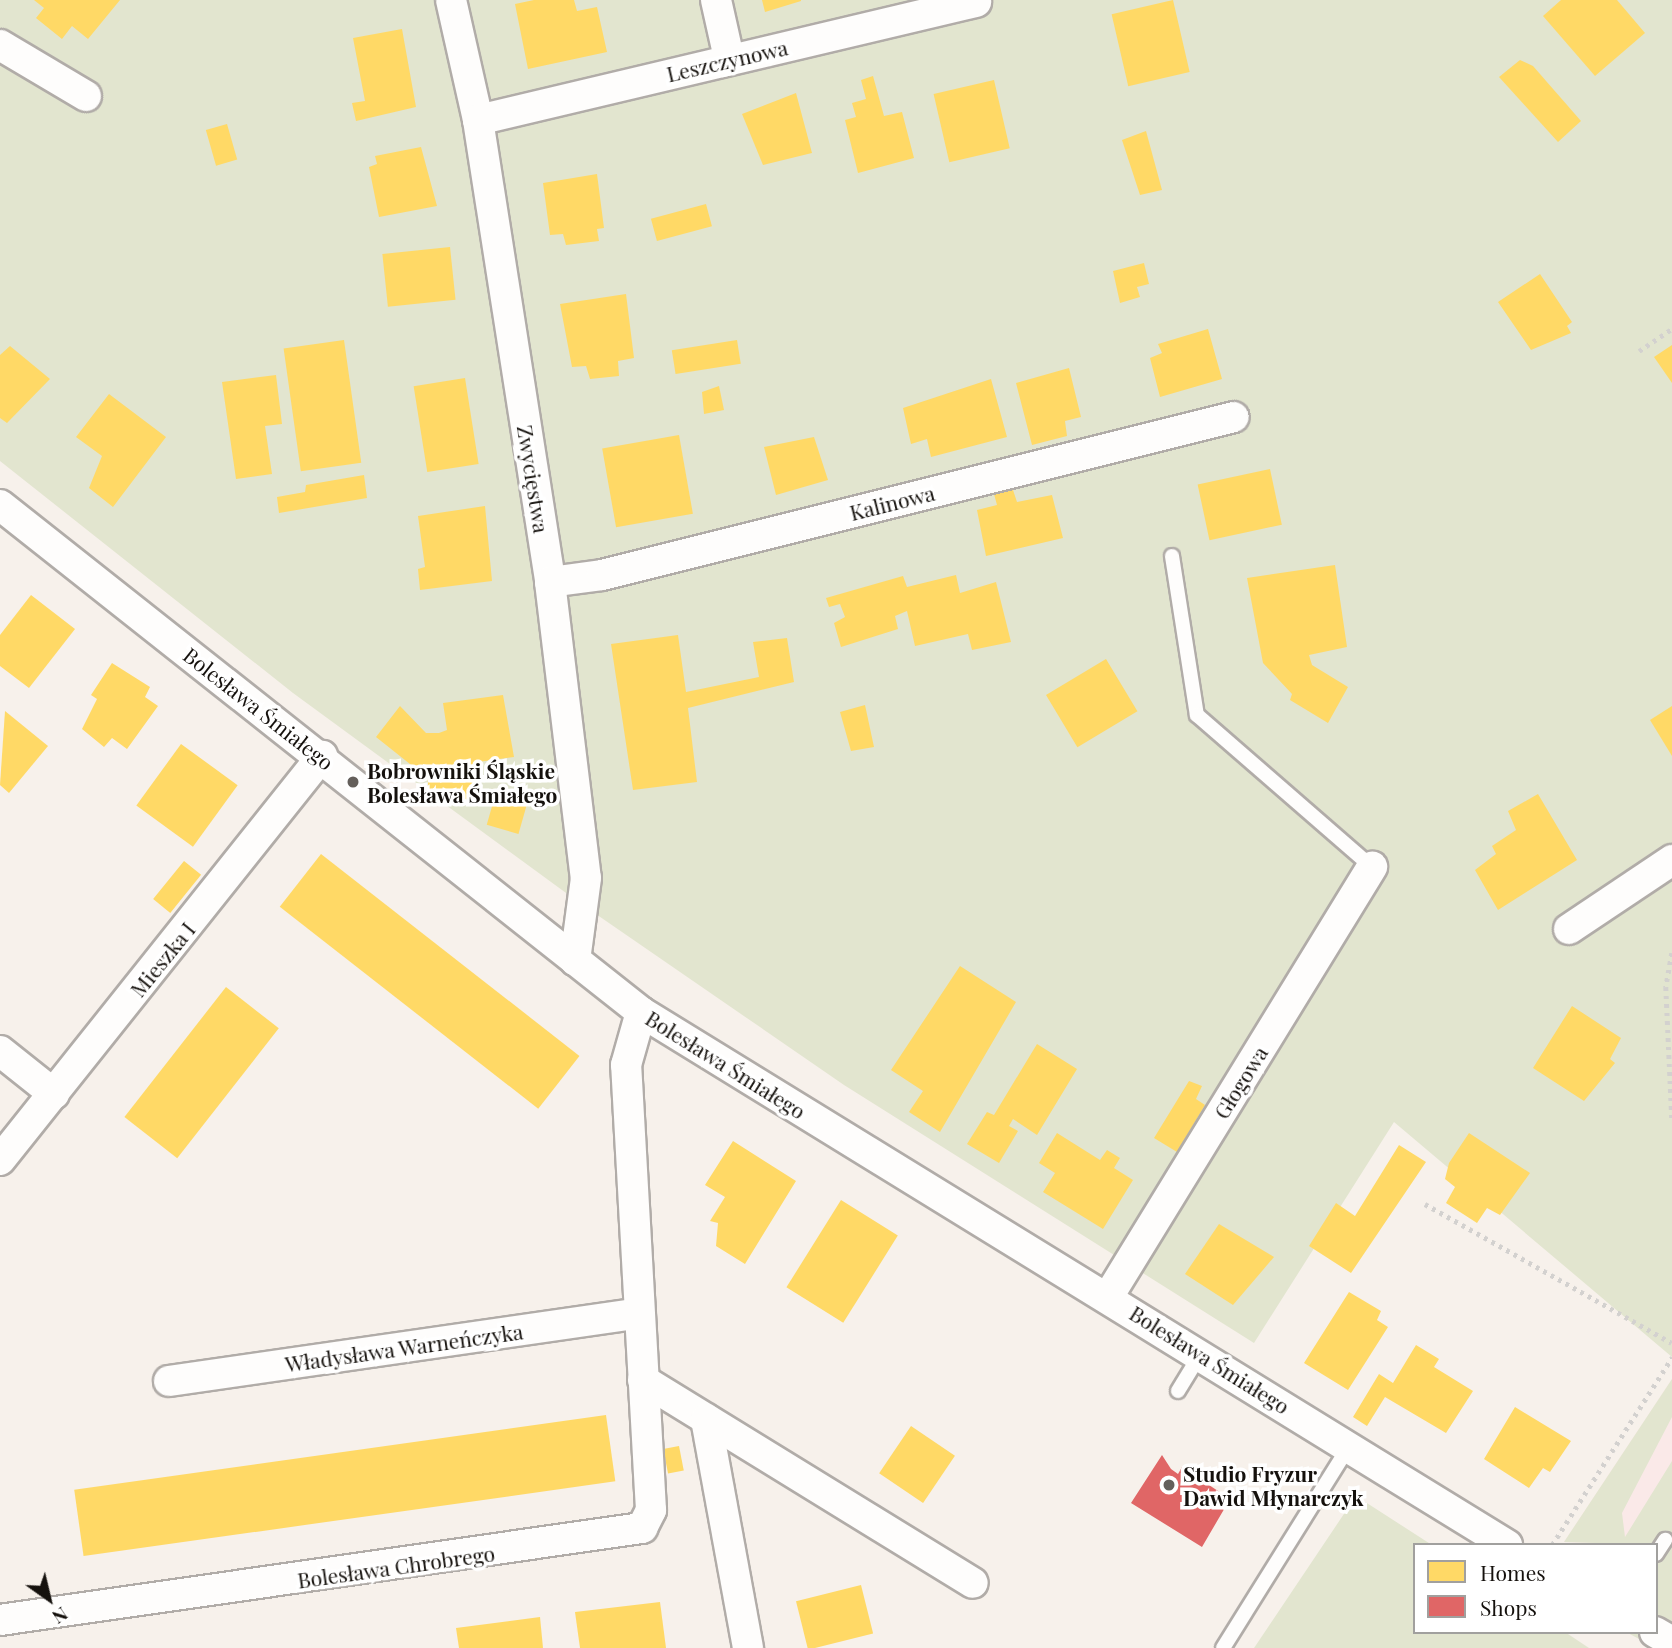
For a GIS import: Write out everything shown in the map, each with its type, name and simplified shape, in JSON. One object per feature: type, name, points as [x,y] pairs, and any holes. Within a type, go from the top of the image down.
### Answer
[{"type":"street","name":"Zwycięstwa","points":[[451,0],[478,120],[550,582],[586,877],[576,960]]},
{"type":"street","points":[[716,0],[729,58]]},
{"type":"street","name":"Leszczynowa","points":[[478,120],[729,58],[976,2]]},
{"type":"street","points":[[0,45],[86,96]]},
{"type":"street","name":"Kalinowa","points":[[550,582],[602,575],[1234,417]]},
{"type":"street","name":"Bolesława Śmiałego","points":[[0,505],[322,757],[641,1012],[1201,1354],[1504,1543]]},
{"type":"street","name":"Mieszka I","points":[[0,1160],[322,757]]},
{"type":"street","points":[[1569,929],[1672,860]]},
{"type":"street","name":"Głogowa","points":[[1108,1297],[1372,867]]},
{"type":"street","name":"Bolesława Chrobrego","points":[[0,1620],[636,1531],[651,1510],[626,1065],[641,1012]]},
{"type":"street","points":[[0,1051],[54,1094]]},
{"type":"street","name":"Władysława Warneńczyka","points":[[169,1381],[639,1312]]},
{"type":"street","points":[[643,1380],[973,1583]]},
{"type":"street","points":[[706,1419],[748,1648]]},
{"type":"lane","points":[[1172,556],[1197,715],[1372,867]]},
{"type":"lane","points":[[1178,1391],[1201,1354]]},
{"type":"lane","points":[[1223,1648],[1350,1446]]},
{"type":"lane","points":[[1658,1551],[1665,1539]]},
{"type":"path","points":[[1639,351],[1672,329]]},
{"type":"path","points":[[1672,953],[1666,987],[1672,1119]]},
{"type":"path","points":[[1425,1204],[1672,1343]]},
{"type":"path","points":[[1553,1543],[1672,1357]]},
{"type":"shaded area","points":[[1672,1379],[1672,1609],[1658,1543],[1564,1542]]},
{"type":"green space","points":[[0,0],[1672,0],[1672,1357],[1394,1122],[1254,1343],[844,1085],[577,901],[293,693],[0,461]]},
{"type":"green space","points":[[1672,1379],[1672,1417],[1622,1513],[1625,1537],[1672,1461],[1672,1648],[1656,1648],[1630,1634],[1658,1634],[1658,1543],[1564,1542]]},
{"type":"green space","points":[[1356,1496],[1429,1543],[1413,1543],[1413,1634],[1568,1634],[1589,1648],[1254,1648]]},
{"type":"building: Homes","points":[[34,0],[120,0],[88,39],[72,26],[62,39],[36,18],[44,8]]},
{"type":"building: Homes","points":[[534,0],[574,0],[577,11],[597,7],[607,52],[528,69],[515,4]]},
{"type":"building: Homes","points":[[762,0],[801,0],[801,1],[765,12]]},
{"type":"building: Homes","points":[[1173,0],[1190,72],[1128,86],[1112,14]]},
{"type":"building: Homes","points":[[1561,0],[1617,0],[1645,33],[1595,76],[1543,16]]},
{"type":"building: Homes","points":[[402,29],[416,107],[356,121],[352,103],[365,101],[353,38]]},
{"type":"building: Homes","points":[[1520,60],[1533,66],[1581,121],[1558,142],[1499,77]]},
{"type":"building: Homes","points":[[873,76],[884,116],[902,112],[914,158],[858,173],[845,120],[856,117],[852,103],[866,99],[861,80]]},
{"type":"building: Homes","points":[[994,80],[1010,148],[949,162],[934,94]]},
{"type":"building: Homes","points":[[796,93],[812,153],[763,165],[742,114]]},
{"type":"building: Homes","points":[[227,124],[237,160],[216,166],[206,130]]},
{"type":"building: Homes","points":[[1146,131],[1162,190],[1140,195],[1122,140]]},
{"type":"building: Homes","points":[[421,147],[437,206],[379,217],[369,167],[377,164],[375,156]]},
{"type":"building: Homes","points":[[597,174],[604,228],[597,229],[599,241],[566,245],[563,234],[550,235],[543,183]]},
{"type":"building: Homes","points":[[706,204],[712,226],[657,241],[651,219]]},
{"type":"building: Homes","points":[[450,247],[456,300],[388,307],[382,254]]},
{"type":"building: Homes","points":[[1144,263],[1149,284],[1137,287],[1140,297],[1120,303],[1113,271]]},
{"type":"building: Homes","points":[[1540,274],[1572,322],[1567,326],[1571,333],[1531,350],[1498,302]]},
{"type":"building: Homes","points":[[626,294],[634,358],[618,361],[619,376],[590,379],[586,366],[572,367],[560,304]]},
{"type":"building: Homes","points":[[1208,329],[1222,379],[1160,397],[1150,358],[1162,353],[1158,344]]},
{"type":"building: Homes","points":[[344,340],[361,463],[301,471],[284,348]]},
{"type":"building: Homes","points":[[737,340],[741,364],[676,374],[672,350]]},
{"type":"building: Homes","points":[[1672,345],[1672,383],[1654,357]]},
{"type":"building: Homes","points":[[10,346],[50,379],[7,423],[0,418],[0,355]]},
{"type":"building: Homes","points":[[1069,368],[1081,417],[1065,421],[1067,436],[1032,445],[1016,383]]},
{"type":"building: Homes","points":[[276,375],[282,424],[265,426],[272,474],[236,479],[222,382]]},
{"type":"building: Homes","points":[[465,378],[479,464],[427,472],[414,386]]},
{"type":"building: Homes","points":[[991,379],[1007,437],[931,457],[927,439],[911,444],[903,408]]},
{"type":"building: Homes","points":[[719,386],[724,410],[704,414],[702,392]]},
{"type":"building: Homes","points":[[109,394],[166,437],[113,507],[89,488],[102,456],[76,437]]},
{"type":"building: Homes","points":[[679,435],[693,514],[616,527],[602,449]]},
{"type":"building: Homes","points":[[814,437],[828,480],[776,495],[764,447]]},
{"type":"building: Homes","points":[[1270,469],[1282,525],[1209,540],[1198,484]]},
{"type":"building: Homes","points":[[364,475],[367,498],[279,513],[277,497],[305,492],[306,485]]},
{"type":"building: Homes","points":[[1013,490],[1017,502],[1052,495],[1063,538],[986,556],[977,510],[997,505],[994,494]]},
{"type":"building: Homes","points":[[485,506],[492,581],[420,590],[418,569],[425,567],[418,516]]},
{"type":"building: Homes","points":[[1335,565],[1347,647],[1309,655],[1312,665],[1348,687],[1328,723],[1290,700],[1292,694],[1263,663],[1247,578]]},
{"type":"building: Homes","points":[[956,575],[960,593],[996,582],[1011,642],[972,650],[968,634],[915,646],[907,611],[895,616],[898,629],[841,647],[834,623],[845,617],[840,604],[829,607],[826,598],[903,576],[907,587]]},
{"type":"building: Homes","points":[[31,595],[75,629],[29,688],[0,666],[0,635]]},
{"type":"building: Homes","points":[[678,635],[686,692],[759,677],[753,642],[787,638],[794,682],[688,708],[697,782],[633,790],[611,644]]},
{"type":"building: Homes","points":[[1106,659],[1137,711],[1077,747],[1046,695]]},
{"type":"building: Homes","points":[[112,663],[150,687],[145,697],[158,706],[127,749],[112,738],[104,747],[82,729],[97,699],[91,695]]},
{"type":"building: Homes","points":[[503,695],[514,757],[478,762],[482,797],[441,802],[429,792],[426,766],[415,768],[376,737],[400,706],[426,733],[439,733],[447,730],[443,703]]},
{"type":"building: Homes","points":[[865,705],[874,747],[851,751],[840,712]]},
{"type":"building: Homes","points":[[1672,706],[1672,756],[1650,720]]},
{"type":"building: Homes","points":[[5,711],[48,746],[9,793],[0,785]]},
{"type":"building: Homes","points":[[181,744],[238,785],[193,847],[136,805]]},
{"type":"building: Homes","points":[[1538,794],[1577,860],[1498,910],[1475,870],[1496,854],[1492,846],[1516,830],[1508,811]]},
{"type":"building: Homes","points":[[495,796],[527,805],[518,834],[487,825]]},
{"type":"building: Homes","points":[[321,854],[579,1056],[538,1109],[280,907]]},
{"type":"building: Homes","points":[[184,861],[201,875],[170,913],[153,899]]},
{"type":"building: Homes","points":[[960,966],[1016,1002],[940,1132],[909,1112],[923,1091],[891,1070]]},
{"type":"building: Homes","points":[[226,987],[279,1028],[177,1158],[124,1117]]},
{"type":"building: Homes","points":[[1572,1006],[1621,1038],[1610,1059],[1615,1063],[1584,1101],[1533,1068]]},
{"type":"building: Homes","points":[[1037,1044],[1077,1069],[1037,1135],[1013,1119],[1009,1126],[1018,1131],[999,1163],[967,1144],[987,1112],[994,1115]]},
{"type":"building: Homes","points":[[1189,1081],[1202,1086],[1196,1099],[1205,1105],[1177,1152],[1154,1138]]},
{"type":"building: Homes","points":[[1057,1133],[1100,1160],[1107,1150],[1120,1158],[1114,1168],[1133,1180],[1103,1229],[1043,1192],[1055,1173],[1039,1163]]},
{"type":"building: Homes","points":[[1469,1133],[1530,1173],[1500,1215],[1487,1208],[1477,1223],[1446,1203],[1455,1187],[1445,1179],[1449,1163]]},
{"type":"building: Homes","points":[[733,1141],[796,1181],[745,1264],[716,1246],[718,1223],[710,1221],[725,1197],[705,1185]]},
{"type":"building: Homes","points":[[1399,1145],[1426,1162],[1351,1273],[1309,1246],[1336,1203],[1355,1216]]},
{"type":"building: Homes","points":[[841,1200],[898,1236],[843,1323],[786,1287]]},
{"type":"building: Homes","points":[[1219,1224],[1274,1257],[1233,1305],[1185,1274]]},
{"type":"building: Homes","points":[[1349,1292],[1381,1311],[1377,1320],[1388,1327],[1348,1390],[1304,1363]]},
{"type":"building: Homes","points":[[1416,1345],[1439,1359],[1434,1367],[1473,1391],[1446,1433],[1385,1397],[1367,1426],[1353,1417],[1379,1374],[1393,1383]]},
{"type":"building: Homes","points":[[1515,1407],[1571,1441],[1550,1472],[1543,1468],[1529,1488],[1484,1459]]},
{"type":"building: Homes","points":[[606,1415],[615,1481],[84,1556],[74,1490]]},
{"type":"building: Homes","points":[[911,1426],[955,1456],[923,1503],[879,1473]]},
{"type":"building: Homes","points":[[679,1446],[684,1471],[668,1474],[663,1449]]},
{"type":"building: Homes","points":[[861,1585],[873,1634],[808,1648],[796,1601]]},
{"type":"building: Homes","points":[[660,1602],[666,1648],[580,1648],[575,1612]]},
{"type":"building: Homes","points":[[540,1617],[543,1648],[459,1648],[456,1628]]},
{"type":"building: Shops","points":[[1162,1455],[1171,1469],[1178,1474],[1182,1467],[1230,1499],[1202,1547],[1131,1503]]},
{"type":"place","name":"Bobrowniki Śląskie Bolesława Śmiałego","points":[[353,782]]},
{"type":"place","name":"Studio Fryzur Dawid Młynarczyk","points":[[1169,1485]]}]
